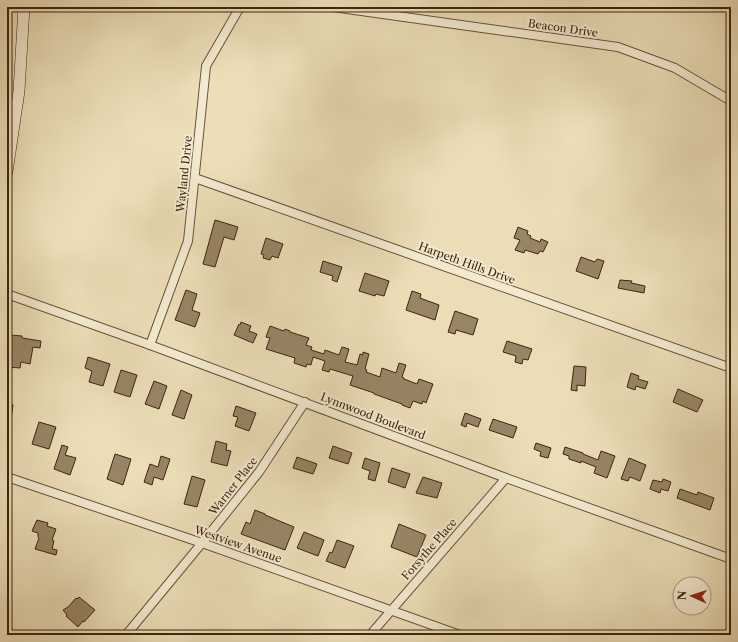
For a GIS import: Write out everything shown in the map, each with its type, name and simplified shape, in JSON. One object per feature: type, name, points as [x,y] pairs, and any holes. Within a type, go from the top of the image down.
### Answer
[{"type":"main road","points":[[7,172],[19,91],[24,7]]},
{"type":"street","name":"Wayland Drive","points":[[150,345],[188,241],[206,66],[240,7]]},
{"type":"street","name":"Beacon Drive","points":[[333,7],[618,47],[675,68],[731,101]]},
{"type":"street","name":"Harpeth Hills Drive","points":[[195,178],[731,368]]},
{"type":"street","name":"Lynnwood Boulevard","points":[[7,294],[305,402],[506,478],[731,559]]},
{"type":"street","name":"Warner Place","points":[[126,635],[259,472],[305,402]]},
{"type":"street","name":"Westview Avenue","points":[[7,477],[202,543],[460,635]]},
{"type":"street","name":"Forsythe Place","points":[[370,635],[506,478]]},
{"type":"building","points":[[215,220],[238,227],[234,240],[224,237],[215,267],[203,264]]},
{"type":"building","points":[[518,227],[528,231],[527,234],[531,236],[530,238],[540,242],[541,239],[548,242],[543,252],[540,251],[538,254],[525,250],[524,253],[515,250],[520,240],[514,238]]},
{"type":"building","points":[[266,238],[283,244],[278,258],[272,256],[270,260],[263,258],[264,255],[261,254]]},
{"type":"building","points":[[581,257],[595,262],[597,259],[604,261],[598,279],[576,271]]},
{"type":"building","points":[[323,261],[342,267],[337,282],[332,280],[333,276],[320,272]]},
{"type":"building","points":[[365,273],[389,281],[384,296],[376,294],[375,296],[359,291]]},
{"type":"building","points":[[620,280],[632,281],[631,283],[645,286],[644,293],[618,288]]},
{"type":"building","points":[[186,290],[197,294],[192,310],[200,313],[195,327],[175,320]]},
{"type":"building","points":[[412,291],[421,294],[420,298],[439,305],[435,320],[406,310]]},
{"type":"building","points":[[455,311],[478,319],[473,335],[456,330],[455,334],[448,332]]},
{"type":"building","points":[[241,322],[251,326],[249,331],[257,334],[253,343],[234,335]]},
{"type":"building","points":[[270,326],[284,331],[285,329],[309,338],[306,345],[312,347],[311,350],[324,354],[325,350],[339,355],[342,347],[349,349],[345,362],[357,365],[360,354],[363,355],[363,352],[369,354],[365,369],[367,370],[366,372],[380,377],[382,368],[396,373],[399,363],[406,365],[402,377],[404,379],[417,384],[419,379],[433,384],[426,403],[423,401],[422,404],[413,401],[410,408],[350,385],[353,376],[330,369],[329,372],[322,370],[325,361],[313,357],[311,365],[307,364],[306,367],[294,363],[295,358],[266,349],[270,338],[266,337]]},
{"type":"building","points":[[10,335],[22,336],[22,338],[41,341],[40,348],[33,347],[30,364],[21,362],[20,368],[7,367]]},
{"type":"building","points":[[507,341],[532,349],[528,360],[523,359],[522,364],[515,362],[516,356],[503,352]]},
{"type":"building","points":[[88,357],[110,364],[103,386],[89,382],[92,371],[85,368]]},
{"type":"building","points":[[574,366],[586,367],[585,386],[577,385],[577,391],[571,390]]},
{"type":"building","points":[[121,370],[137,375],[130,397],[114,392]]},
{"type":"building","points":[[631,373],[639,376],[638,379],[648,382],[645,389],[636,386],[635,390],[627,387]]},
{"type":"building","points":[[154,381],[167,386],[159,409],[145,404]]},
{"type":"building","points":[[678,389],[703,400],[697,412],[673,402]]},
{"type":"building","points":[[181,390],[192,395],[184,419],[172,415]]},
{"type":"building","points":[[7,404],[13,405],[10,426],[7,425]]},
{"type":"building","points":[[236,406],[256,413],[249,431],[235,426],[238,417],[233,416]]},
{"type":"building","points":[[465,413],[481,419],[478,427],[467,423],[466,427],[461,425]]},
{"type":"building","points":[[493,419],[517,427],[513,438],[489,430]]},
{"type":"building","points":[[39,422],[56,427],[49,449],[32,444]]},
{"type":"building","points":[[216,441],[227,444],[226,450],[231,451],[227,466],[211,462]]},
{"type":"building","points":[[536,443],[551,448],[548,458],[540,456],[541,452],[534,449]]},
{"type":"building","points":[[62,445],[68,447],[65,455],[76,458],[70,475],[54,469]]},
{"type":"building","points":[[333,446],[352,453],[348,464],[329,458]]},
{"type":"building","points":[[565,447],[598,460],[601,451],[615,456],[607,478],[594,473],[596,467],[581,461],[581,463],[569,459],[569,456],[563,454]]},
{"type":"building","points":[[115,454],[131,459],[123,485],[107,479]]},
{"type":"building","points":[[161,456],[170,459],[163,480],[154,477],[152,485],[144,482],[150,464],[158,467]]},
{"type":"building","points":[[297,457],[317,464],[313,474],[293,468]]},
{"type":"building","points":[[365,458],[380,463],[375,481],[368,479],[370,471],[362,468]]},
{"type":"building","points":[[629,458],[646,465],[640,481],[630,477],[628,481],[621,479]]},
{"type":"building","points":[[392,468],[410,474],[405,488],[388,482]]},
{"type":"building","points":[[192,476],[205,480],[197,507],[184,504]]},
{"type":"building","points":[[423,477],[442,483],[437,498],[416,493]]},
{"type":"building","points":[[663,479],[671,482],[668,491],[661,489],[660,493],[650,489],[653,480],[662,482]]},
{"type":"building","points":[[680,489],[697,495],[698,492],[714,498],[710,510],[677,498]]},
{"type":"building","points":[[255,510],[294,527],[285,550],[241,534],[246,522],[250,524]]},
{"type":"building","points":[[37,520],[48,523],[47,526],[56,529],[52,540],[54,541],[52,549],[57,550],[56,555],[35,549],[39,538],[38,533],[32,531]]},
{"type":"building","points":[[399,524],[426,535],[417,557],[391,547]]},
{"type":"building","points":[[304,532],[324,540],[318,556],[297,548]]},
{"type":"building","points":[[337,540],[354,546],[345,568],[326,561],[330,552],[332,553]]},
{"type":"building","points":[[79,597],[95,610],[78,627],[66,616],[67,615],[63,610]]}]
